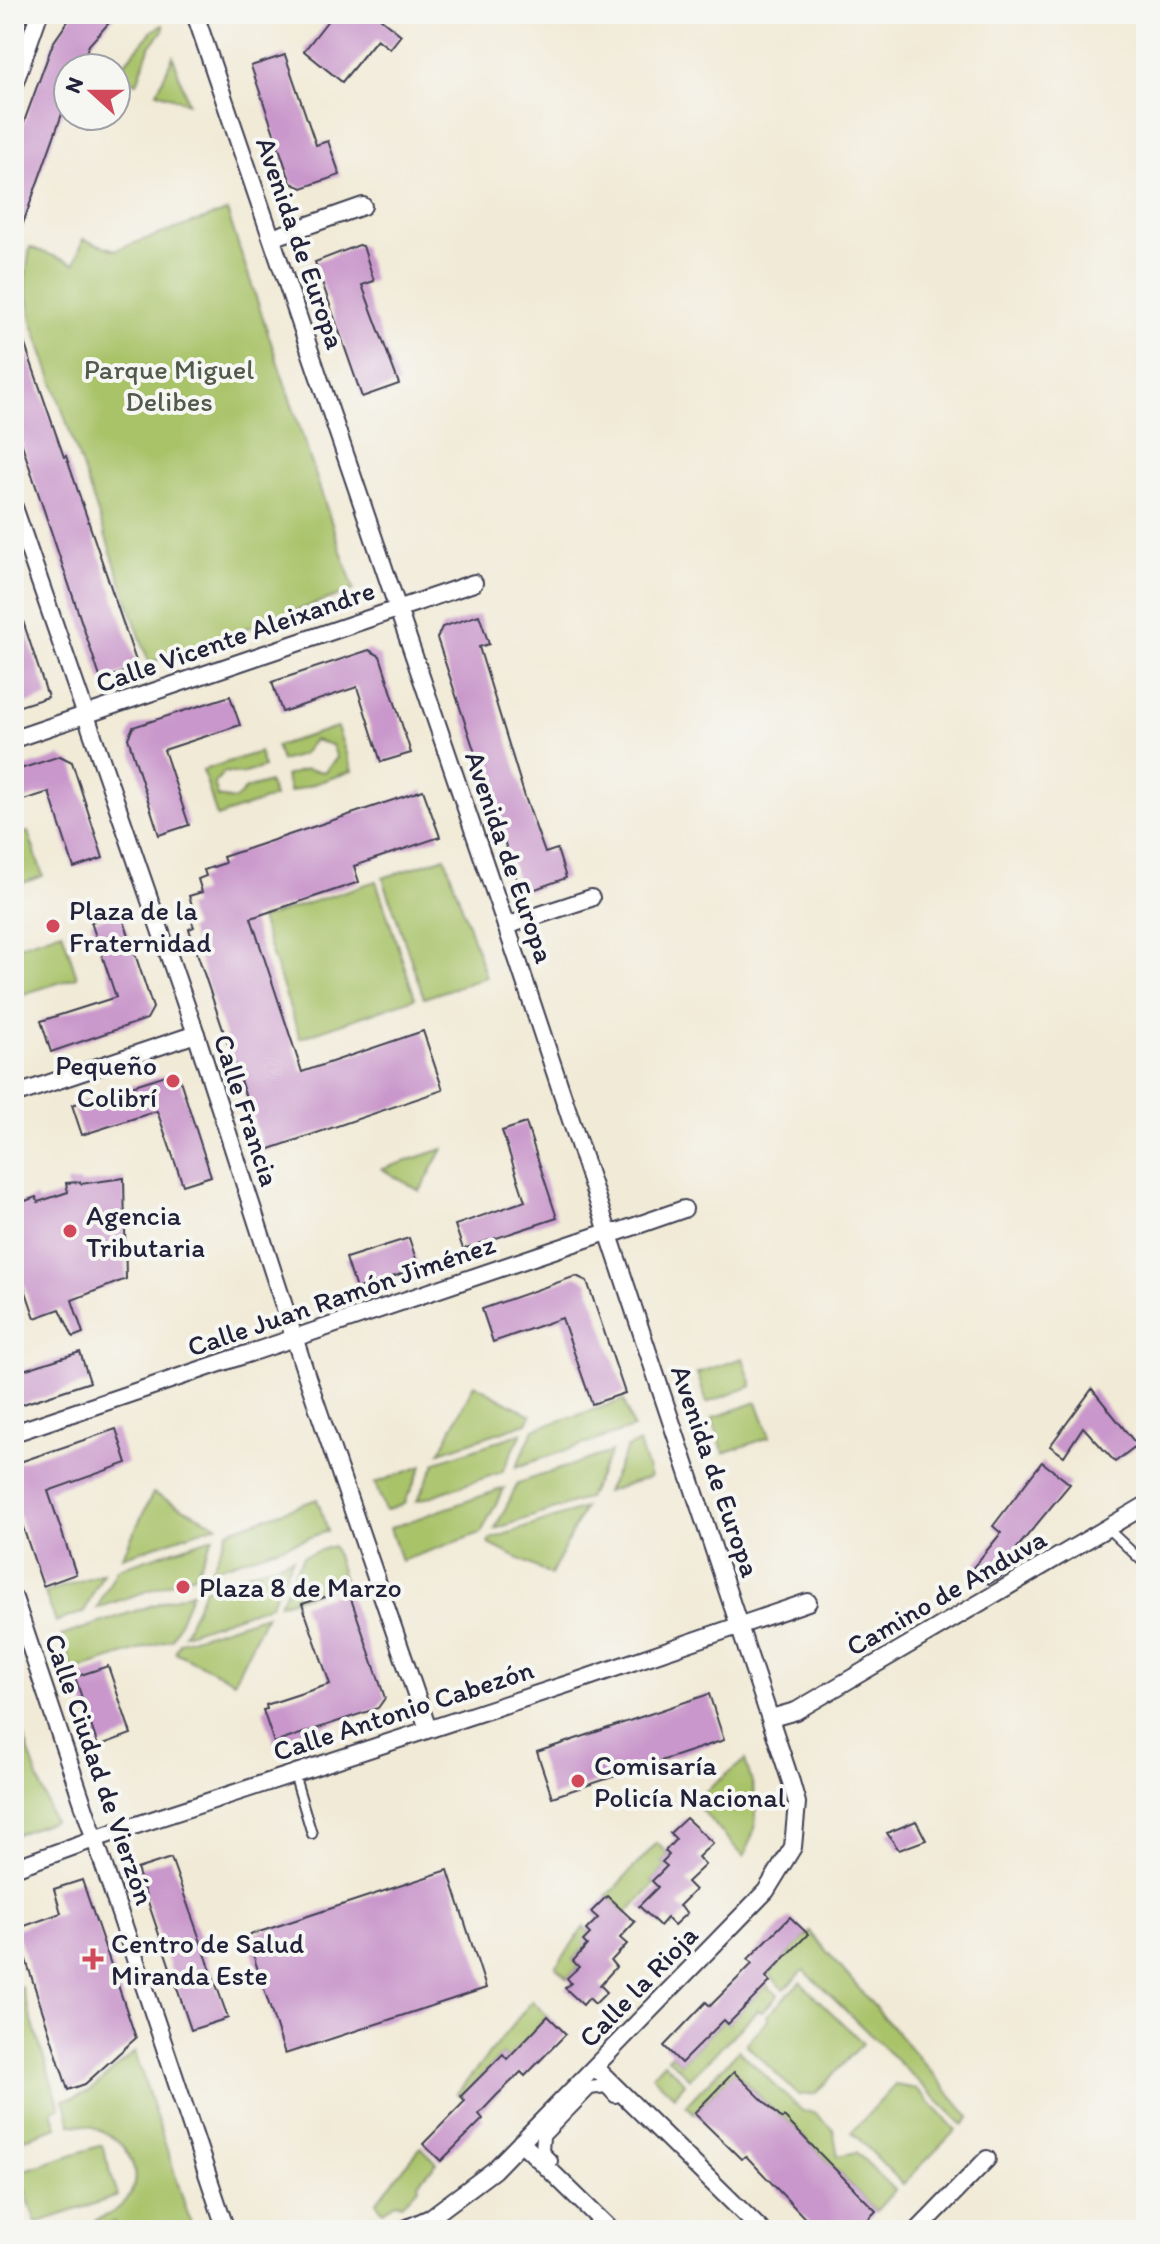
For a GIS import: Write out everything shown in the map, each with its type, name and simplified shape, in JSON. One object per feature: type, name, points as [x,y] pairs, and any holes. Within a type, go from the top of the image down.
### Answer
[{"type":"street","points":[[14,85],[39,14]]},
{"type":"street","name":"Avenida de Europa","points":[[195,14],[399,608],[771,1718]]},
{"type":"street","points":[[14,35],[23,59]]},
{"type":"street","points":[[272,238],[363,206]]},
{"type":"street","name":"Calle Francia","points":[[14,507],[196,1034],[295,1339],[428,1729]]},
{"type":"street","name":"Calle Vicente Aleixandre","points":[[14,739],[474,583]]},
{"type":"street","points":[[506,926],[591,898]]},
{"type":"street","points":[[14,1095],[196,1034]]},
{"type":"street","name":"Calle Juan Ramón Jiménez","points":[[14,1433],[607,1232],[618,1232],[684,1209]]},
{"type":"street","name":"Camino de Anduva","points":[[771,1718],[796,1711],[1146,1505]]},
{"type":"street","name":"Calle Ciudad de Vierzón","points":[[14,1598],[226,2230]]},
{"type":"street","name":"Calle Antonio Cabezón","points":[[14,1868],[808,1602]]},
{"type":"street","name":"Calle la Rioja","points":[[403,2230],[430,2218],[477,2185],[766,1891],[793,1847],[797,1803],[771,1718]]},
{"type":"street","points":[[595,2067],[761,2230]]},
{"type":"street","points":[[621,2230],[542,2152],[543,2136],[590,2088],[606,2086],[751,2230]]},
{"type":"street","points":[[521,2142],[611,2230]]},
{"type":"street","points":[[918,2230],[987,2159]]},
{"type":"lane","points":[[1106,1528],[1146,1565]]},
{"type":"lane","points":[[294,1773],[312,1834]]},
{"type":"green space","points":[[163,25],[164,29],[149,48],[137,83],[132,81],[132,54],[153,30]]},
{"type":"green space","points":[[173,56],[188,103],[157,92]]},
{"type":"green space","name":"Parque Miguel Delibes","points":[[227,211],[354,590],[149,663],[32,321],[25,281],[30,247],[75,264],[83,239],[115,250]]},
{"type":"green space","points":[[337,727],[352,771],[290,792],[285,776],[306,769],[324,772],[337,758],[332,745],[314,740],[302,755],[281,761],[276,746]]},
{"type":"green space","points":[[259,752],[264,767],[242,774],[224,772],[214,783],[218,797],[235,800],[246,789],[269,782],[274,797],[217,817],[203,770]]},
{"type":"green space","points":[[28,832],[43,876],[14,886],[14,836]]},
{"type":"green space","points":[[445,857],[486,977],[424,998],[383,878]]},
{"type":"green space","points":[[376,881],[415,998],[300,1038],[260,919]]},
{"type":"green space","points":[[62,931],[77,977],[14,997],[14,947]]},
{"type":"green space","points":[[443,1149],[420,1191],[382,1169]]},
{"type":"green space","points":[[743,1358],[752,1386],[707,1403],[697,1373]]},
{"type":"green space","points":[[474,1384],[531,1415],[527,1423],[440,1452]]},
{"type":"green space","points":[[624,1400],[633,1428],[516,1467],[534,1429]]},
{"type":"green space","points":[[757,1402],[770,1437],[724,1453],[712,1418]]},
{"type":"green space","points":[[522,1433],[502,1472],[417,1501],[436,1462]]},
{"type":"green space","points":[[639,1443],[650,1477],[606,1492],[627,1448]]},
{"type":"green space","points":[[611,1452],[588,1498],[495,1529],[518,1483]]},
{"type":"green space","points":[[422,1466],[404,1504],[385,1511],[375,1483]]},
{"type":"green space","points":[[504,1488],[481,1533],[401,1561],[390,1528]]},
{"type":"green space","points":[[153,1493],[217,1525],[122,1557]]},
{"type":"green space","points":[[317,1499],[328,1531],[211,1570],[228,1531]]},
{"type":"green space","points":[[584,1508],[551,1575],[489,1544],[491,1539]]},
{"type":"green space","points":[[213,1537],[195,1575],[97,1608],[117,1569]]},
{"type":"green space","points":[[333,1546],[345,1583],[279,1604],[303,1556]]},
{"type":"green space","points":[[293,1558],[270,1605],[184,1634],[205,1588]]},
{"type":"green space","points":[[103,1573],[84,1612],[56,1622],[45,1593]]},
{"type":"green space","points":[[192,1592],[172,1639],[73,1671],[61,1636]]},
{"type":"green space","points":[[266,1615],[234,1681],[175,1652],[180,1642]]},
{"type":"green space","points":[[14,1709],[53,1821],[14,1835]]},
{"type":"green space","points":[[745,1760],[753,1786],[756,1820],[744,1857],[695,1803]]},
{"type":"green space","points":[[657,1843],[669,1855],[662,1862],[667,1866],[652,1881],[655,1884],[626,1914],[607,1896]]},
{"type":"green space","points":[[584,1927],[590,1934],[587,1945],[573,1960],[579,1967],[567,1978],[556,1967]]},
{"type":"green space","points":[[810,1932],[970,2117],[963,2125],[804,1970],[784,1989],[769,1974]]},
{"type":"green space","points":[[800,1982],[863,2043],[815,2094],[798,2095],[746,2044],[769,2019],[767,2016]]},
{"type":"green space","points":[[766,1985],[778,1995],[762,2012],[758,2010],[690,2078],[668,2058],[672,2054],[681,2063],[724,2020],[728,2024]]},
{"type":"green space","points":[[21,1987],[60,2108],[52,2111],[57,2127],[14,2142],[14,1989]]},
{"type":"green space","points":[[532,2001],[548,2016],[507,2059],[503,2054],[461,2096],[457,2093]]},
{"type":"green space","points":[[739,2050],[791,2101],[803,2111],[814,2112],[833,2129],[838,2156],[856,2152],[895,2190],[876,2211],[735,2072],[694,2113],[686,2105]]},
{"type":"green space","points":[[135,2052],[193,2230],[117,2230],[115,2222],[98,2227],[96,2220],[118,2209],[130,2194],[135,2178],[132,2162],[123,2147],[109,2135],[92,2127],[71,2124],[64,2100],[87,2093]]},
{"type":"green space","points":[[664,2062],[685,2083],[674,2096],[652,2075]]},
{"type":"green space","points":[[895,2085],[917,2089],[956,2130],[903,2184],[852,2132]]},
{"type":"green space","points":[[102,2145],[118,2196],[36,2223],[19,2172]]},
{"type":"green space","points":[[421,2147],[437,2163],[418,2183],[419,2188],[401,2204],[397,2202],[383,2211],[376,2202]]},
{"type":"building","points":[[73,14],[117,14],[86,52],[52,52],[52,132],[56,132],[14,243],[14,149],[53,43]]},
{"type":"building","points":[[333,14],[375,14],[401,35],[390,49],[377,39],[342,82],[304,51]]},
{"type":"building","points":[[285,55],[316,145],[328,141],[340,175],[302,188],[291,183],[251,66]]},
{"type":"building","points":[[363,246],[374,281],[362,285],[399,384],[362,397],[315,262]]},
{"type":"building","points":[[14,319],[66,456],[138,667],[101,680],[14,421]]},
{"type":"building","points":[[14,603],[17,603],[48,697],[14,708]]},
{"type":"building","points":[[479,615],[489,644],[479,647],[525,797],[545,853],[557,849],[566,878],[530,891],[519,886],[437,638],[442,627]]},
{"type":"building","points":[[369,650],[380,656],[411,753],[381,762],[357,687],[282,712],[272,682]]},
{"type":"building","points":[[230,696],[240,725],[164,750],[189,825],[159,835],[128,738],[133,727]]},
{"type":"building","points":[[60,756],[72,762],[103,858],[74,868],[49,792],[14,803],[14,771]]},
{"type":"building","points":[[423,790],[440,837],[354,866],[359,882],[251,918],[302,1072],[423,1031],[443,1090],[264,1151],[189,929],[194,927],[186,907],[192,905],[189,896],[202,892],[198,879],[206,876],[204,870],[225,863],[223,857]]},
{"type":"building","points":[[121,912],[153,1008],[147,1019],[51,1052],[41,1021],[116,997],[91,922]]},
{"type":"building","points":[[169,1074],[180,1080],[211,1176],[183,1185],[157,1111],[82,1135],[72,1105]]},
{"type":"building","points":[[526,1123],[557,1218],[463,1249],[455,1225],[525,1201],[502,1131]]},
{"type":"building","name":"Agencia Tributaria","points":[[124,1178],[126,1279],[72,1300],[83,1333],[73,1337],[60,1309],[35,1318],[14,1257],[14,1205],[36,1197],[38,1202],[68,1192],[66,1183]]},
{"type":"building","points":[[409,1238],[419,1268],[356,1289],[346,1258]]},
{"type":"building","points":[[576,1276],[587,1281],[625,1393],[592,1404],[562,1318],[493,1342],[482,1309]]},
{"type":"building","points":[[80,1352],[90,1382],[14,1407],[14,1373]]},
{"type":"building","points":[[1092,1389],[1137,1445],[1115,1462],[1083,1427],[1064,1456],[1050,1446]]},
{"type":"building","points":[[116,1429],[127,1463],[48,1491],[76,1574],[43,1586],[14,1501],[14,1464]]},
{"type":"building","points":[[1042,1462],[1070,1484],[1003,1565],[1011,1571],[989,1584],[971,1570],[1001,1533],[993,1526]]},
{"type":"building","points":[[348,1590],[385,1698],[378,1708],[274,1743],[263,1710],[267,1709],[266,1705],[330,1684],[302,1604]]},
{"type":"building","points":[[108,1666],[131,1734],[98,1746],[75,1677]]},
{"type":"building","points":[[709,1694],[724,1740],[552,1797],[537,1752]]},
{"type":"building","points":[[686,1818],[713,1843],[698,1857],[705,1865],[687,1882],[695,1890],[679,1906],[687,1913],[674,1925],[667,1918],[660,1926],[639,1906],[658,1887],[652,1881],[667,1866],[662,1862],[669,1855],[665,1851],[676,1839],[670,1833]]},
{"type":"building","points":[[916,1821],[926,1840],[899,1850],[887,1833]]},
{"type":"building","points":[[171,1858],[228,2018],[191,2030],[137,1869]]},
{"type":"building","points":[[448,1870],[486,1988],[285,2054],[247,1936]]},
{"type":"building","name":"Centro de Salud Miranda Este","points":[[82,1880],[136,2038],[85,2084],[68,2090],[16,1929],[61,1913],[54,1889]]},
{"type":"building","points":[[607,1896],[635,1922],[620,1938],[627,1944],[611,1961],[616,1967],[600,1985],[607,1992],[595,2004],[589,1998],[583,2005],[565,1988],[571,1983],[567,1978],[579,1967],[573,1961],[587,1945],[583,1941],[590,1934],[586,1930],[598,1918],[591,1912]]},
{"type":"building","points":[[790,1917],[808,1934],[766,1977],[770,1982],[728,2024],[724,2020],[681,2063],[664,2046],[706,2002],[710,2006],[752,1964],[748,1959]]},
{"type":"building","points":[[548,2016],[566,2034],[525,2076],[521,2072],[497,2095],[479,2114],[483,2119],[441,2161],[423,2144],[465,2101],[461,2096],[503,2054],[507,2059]]},
{"type":"building","points":[[734,2072],[782,2119],[784,2117],[876,2211],[858,2230],[816,2230],[746,2156],[741,2159],[694,2113]]},
{"type":"place","name":"Plaza de la Fraternidad","points":[[53,926]]},
{"type":"place","name":"Pequeño Colibrí","points":[[173,1081]]},
{"type":"place","name":"Agencia Tributaria","points":[[70,1231]]},
{"type":"place","name":"Plaza 8 de Marzo","points":[[183,1587]]},
{"type":"place","name":"Comisaría Policía Nacional","points":[[578,1781]]},
{"type":"place","name":"Centro de Salud Miranda Este","points":[[93,1959]]}]
